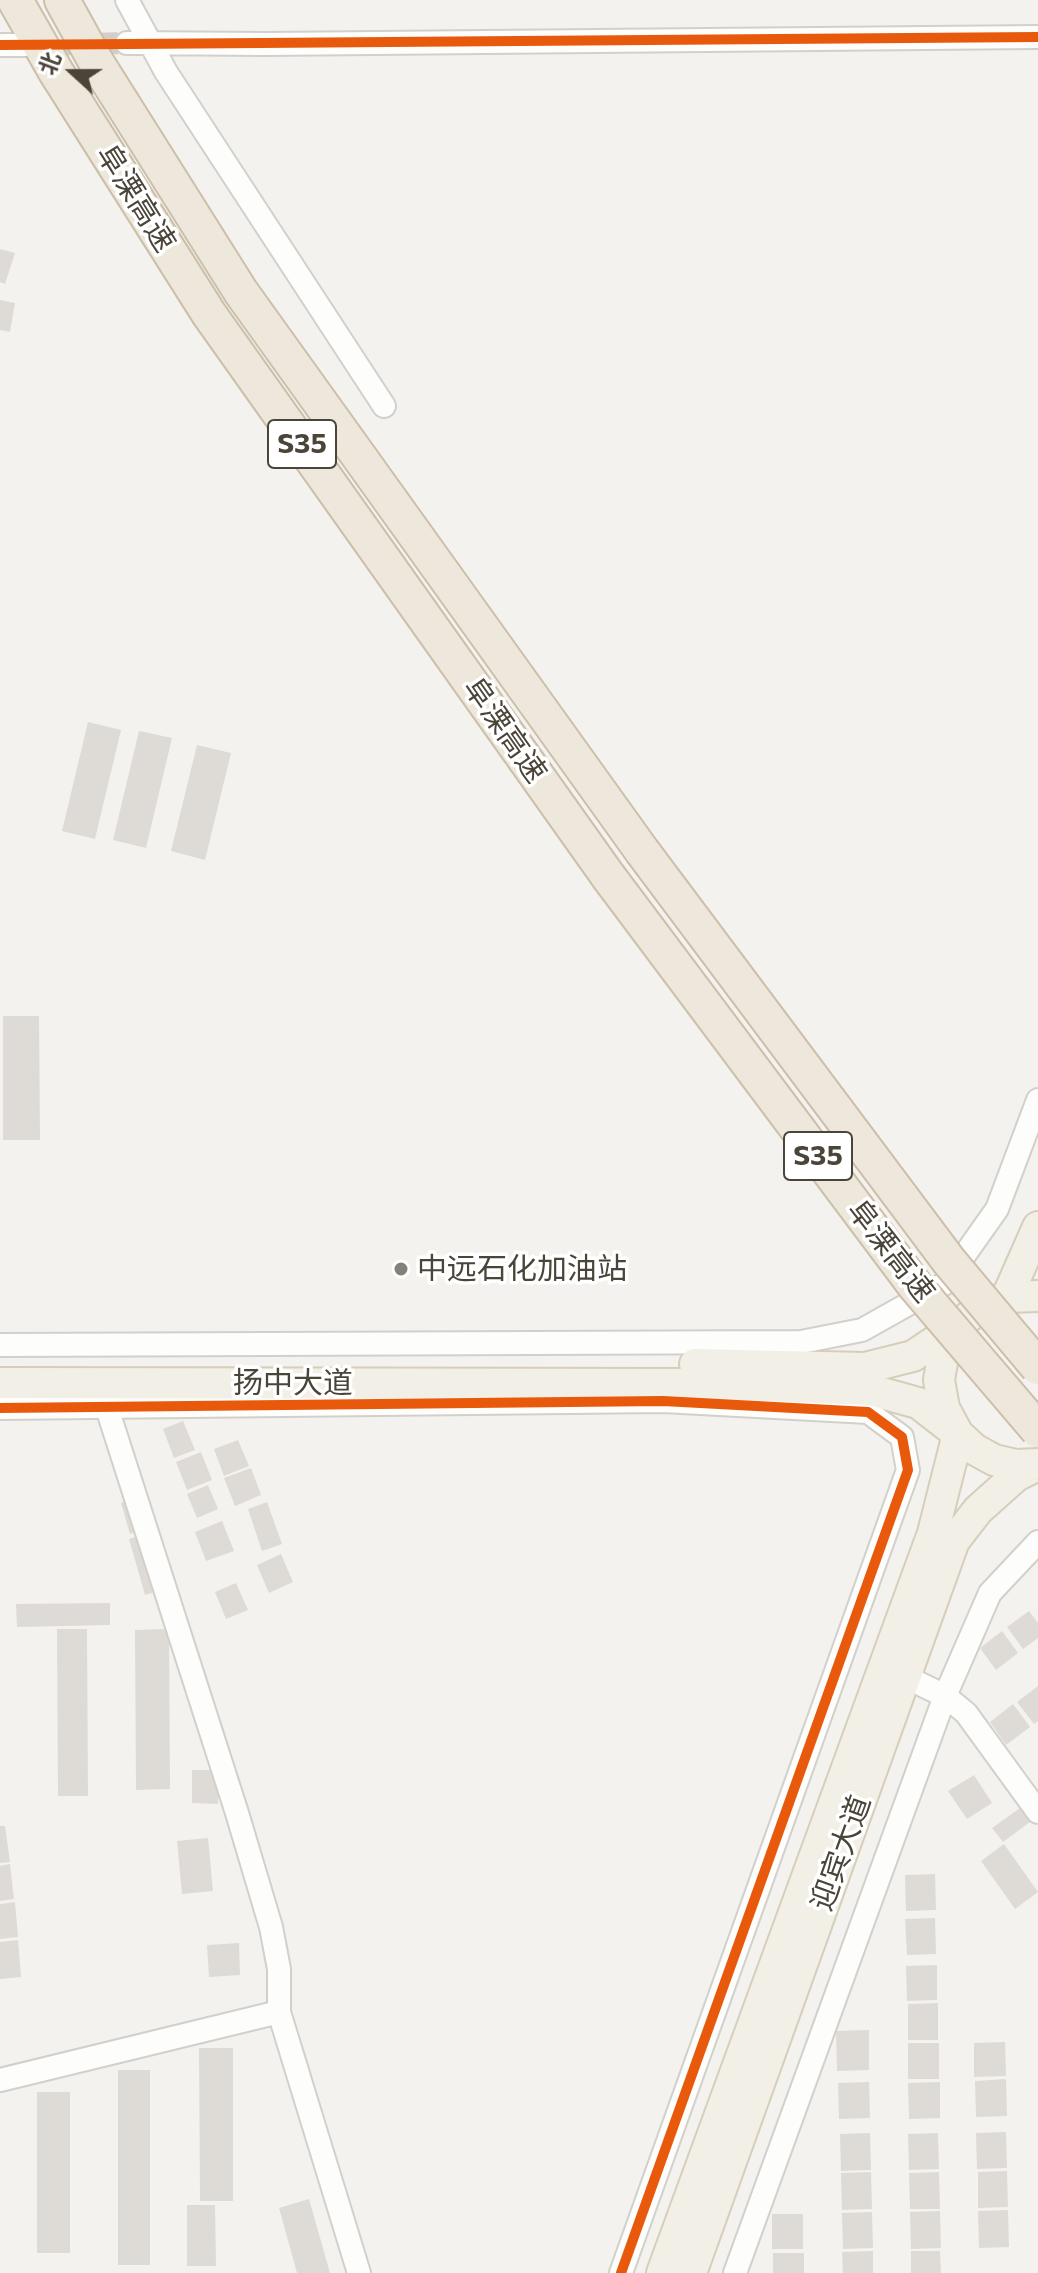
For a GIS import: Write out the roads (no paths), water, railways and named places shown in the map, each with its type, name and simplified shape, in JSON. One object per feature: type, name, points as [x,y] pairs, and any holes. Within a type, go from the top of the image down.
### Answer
[{"type":"highway","name":"阜溧高速","points":[[15,0],[56,72],[209,314],[608,876],[916,1287],[1038,1430]]},
{"type":"highway","name":"阜溧高速","points":[[62,0],[95,60],[241,292],[642,851],[949,1261],[1038,1367]]},
{"type":"main road","points":[[1038,1227],[1007,1297],[1038,1296]]},
{"type":"main road","name":"扬中大道","points":[[0,1366],[715,1364],[865,1368],[913,1356],[980,1307],[1007,1297]]},
{"type":"main road","points":[[958,1326],[944,1351],[939,1380],[944,1408],[958,1434]]},
{"type":"main road","name":"扬中大道","points":[[0,1383],[711,1384],[871,1390],[918,1403],[974,1449],[994,1460],[1016,1465],[1038,1464]]},
{"type":"main road","name":"迎宾大道","points":[[662,2273],[933,1533],[958,1434]]},
{"type":"main road","name":"迎宾大道","points":[[691,2273],[954,1541],[978,1510],[1016,1476],[1038,1464]]},
{"type":"street","points":[[127,0],[166,72],[384,406]]},
{"type":"street","points":[[127,43],[1038,37]]},
{"type":"street","points":[[0,45],[25,45]]},
{"type":"street","points":[[0,1345],[801,1342],[862,1330],[944,1284],[997,1209],[1038,1100]]},
{"type":"street","points":[[0,1408],[663,1401],[868,1412],[902,1437],[908,1470],[621,2273]]},
{"type":"street","points":[[107,1408],[271,1927],[279,1969],[279,2012],[359,2273]]},
{"type":"street","points":[[735,2273],[945,1696],[990,1593],[1038,1542]]},
{"type":"street","points":[[906,1677],[945,1696],[966,1713],[1038,1812]]},
{"type":"street","points":[[0,2080],[279,2012]]},
{"type":"tunnel","points":[[30,45],[127,43]]},
{"type":"place","name":"中远石化加油站","points":[[401,1269]]}]
